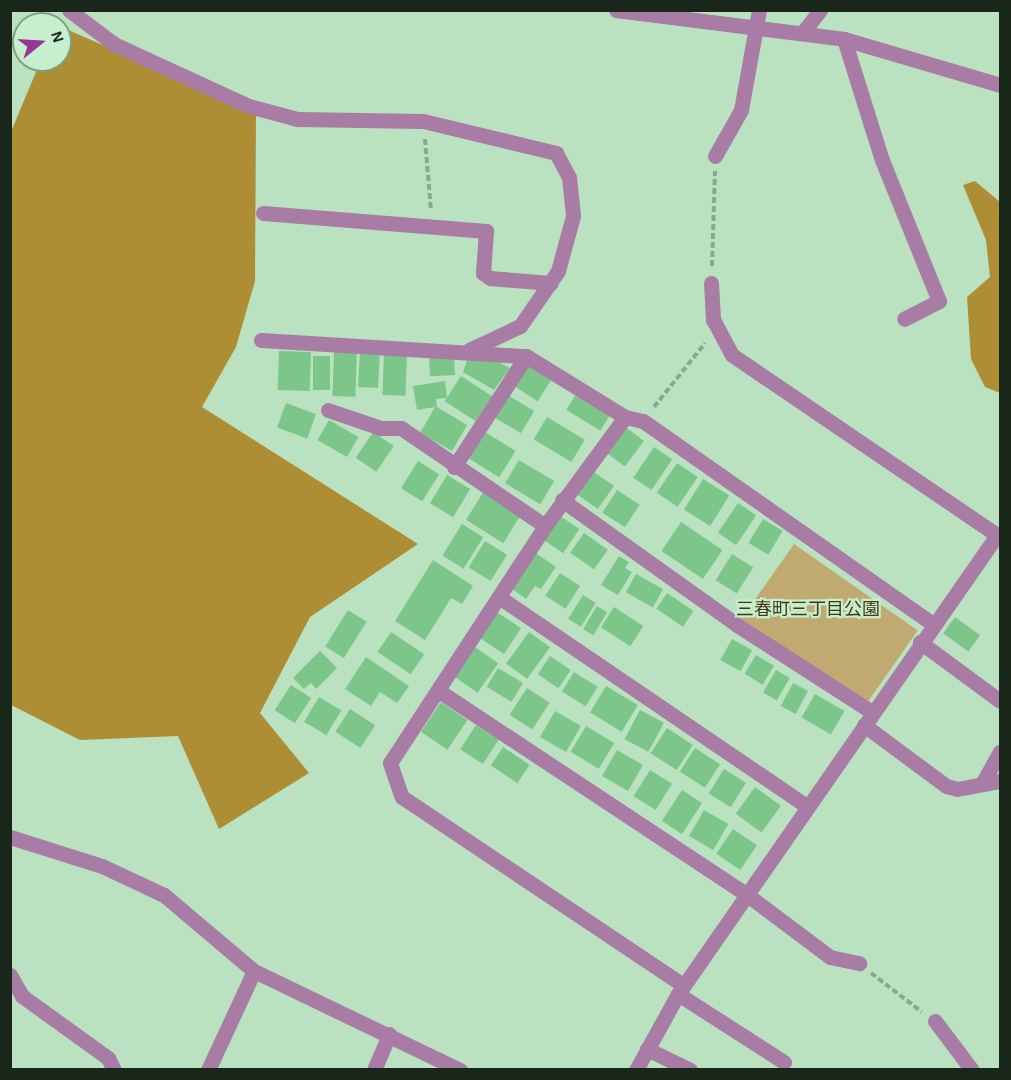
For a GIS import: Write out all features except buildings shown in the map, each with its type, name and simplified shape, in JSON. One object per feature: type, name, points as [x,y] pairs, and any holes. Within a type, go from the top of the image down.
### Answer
[{"type":"street","points":[[69,10],[114,44],[249,106],[297,119],[423,121],[556,153],[569,177],[573,216],[551,283],[520,326],[469,350]]},
{"type":"street","points":[[616,10],[758,18],[803,32],[844,39],[1000,85]]},
{"type":"street","points":[[803,32],[820,10]]},
{"type":"street","points":[[715,156],[741,110],[758,18]]},
{"type":"street","points":[[844,39],[882,160],[939,301],[904,319]]},
{"type":"street","points":[[263,213],[486,231],[483,273],[490,279],[551,283]]},
{"type":"street","points":[[636,1070],[681,990],[746,894],[920,642],[999,536],[732,356],[718,335],[711,283]]},
{"type":"street","points":[[261,340],[469,350],[526,356],[625,417],[643,421],[933,624]]},
{"type":"street","points":[[454,467],[526,356]]},
{"type":"street","points":[[328,410],[381,428],[401,428],[454,467],[544,526]]},
{"type":"street","points":[[625,417],[544,526],[439,691],[390,763],[402,797],[784,1062]]},
{"type":"street","points":[[562,500],[868,719],[946,786],[957,789],[1000,781]]},
{"type":"street","points":[[499,597],[807,806]]},
{"type":"street","points":[[920,642],[1000,700]]},
{"type":"street","points":[[439,691],[746,894],[830,957],[859,963]]},
{"type":"street","points":[[982,784],[1000,752]]},
{"type":"street","points":[[10,837],[93,862],[164,895],[254,971],[460,1070]]},
{"type":"street","points":[[208,1070],[254,971]]},
{"type":"street","points":[[10,975],[21,996],[108,1058],[114,1070]]},
{"type":"street","points":[[935,1021],[972,1070]]},
{"type":"street","points":[[374,1070],[389,1034]]},
{"type":"street","points":[[647,1049],[690,1070]]},
{"type":"path","points":[[423,121],[432,225]]},
{"type":"path","points":[[711,283],[715,156]]},
{"type":"path","points":[[643,421],[698,347],[718,335]]},
{"type":"path","points":[[859,963],[935,1021]]},
{"type":"green space","name":"三春町三丁目公園","points":[[794,544],[918,631],[864,707],[741,620]]},
{"type":"shaded area","points":[[72,32],[256,112],[255,281],[236,347],[202,407],[418,544],[310,617],[260,713],[309,773],[219,829],[178,736],[80,740],[11,705],[10,134],[36,72],[72,72]]},
{"type":"shaded area","points":[[975,181],[1000,202],[1000,393],[985,387],[971,359],[967,297],[990,277],[986,240],[963,185]]}]
